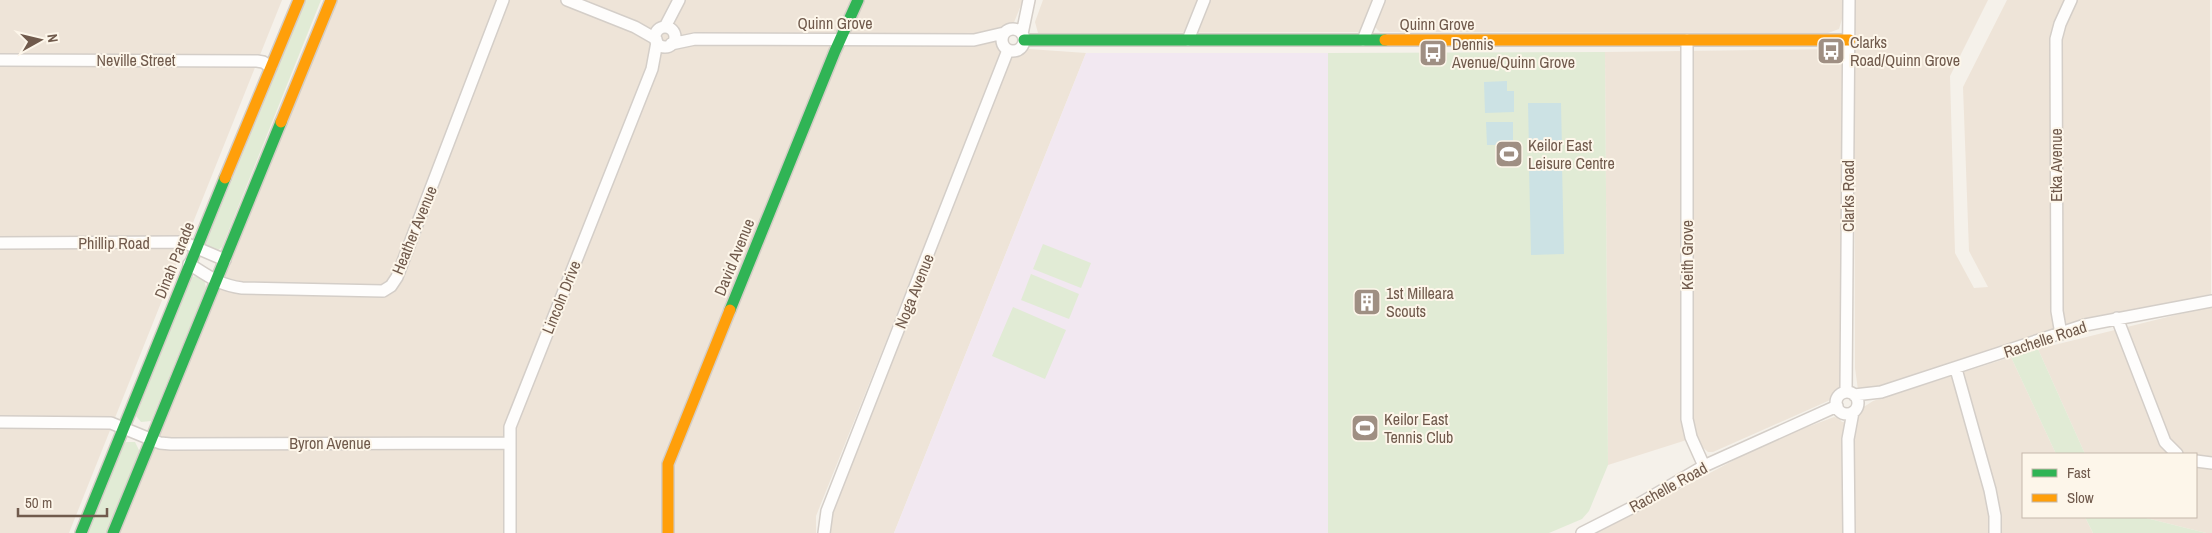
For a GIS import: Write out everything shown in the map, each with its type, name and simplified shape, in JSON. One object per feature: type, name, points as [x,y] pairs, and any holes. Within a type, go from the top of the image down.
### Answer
[{"type":"street","name":"Dinah Parade","points":[[81,533],[189,264],[299,0]]},
{"type":"street","points":[[113,533],[331,0]]},
{"type":"street","name":"Quinn Grove","points":[[567,0],[635,27],[666,36],[695,39],[974,40],[1016,34],[1188,40],[1850,40]]},
{"type":"street","name":"David Avenue","points":[[668,533],[668,464],[839,40],[847,28],[858,0]]},
{"type":"street","points":[[1005,48],[1019,50],[1016,34],[1029,0]]},
{"type":"street","points":[[1188,40],[1204,0]]},
{"type":"street","points":[[1363,40],[1379,0]]},
{"type":"street","name":"Clarks Road","points":[[1849,0],[1853,401],[1848,439],[1849,533]]},
{"type":"street","name":"Etka Avenue","points":[[2061,334],[2057,311],[2056,39],[2060,24],[2071,0]]},
{"type":"street","name":"Heather Avenue","points":[[189,264],[226,286],[383,291],[391,286],[397,277],[504,2]]},
{"type":"street","name":"Lincoln Drive","points":[[510,533],[510,427],[678,3]]},
{"type":"street","name":"Noga Avenue","points":[[824,533],[827,511],[1005,48],[1002,39],[1016,34]]},
{"type":"street","name":"Quinn Grove","points":[[974,40],[1005,48]]},
{"type":"street","name":"Keith Grove","points":[[1687,40],[1687,419],[1691,437],[1704,466]]},
{"type":"street","name":"Neville Street","points":[[0,60],[258,61],[271,67]]},
{"type":"street","name":"Phillip Road","points":[[0,243],[183,242],[225,260]]},
{"type":"street","name":"Rachelle Road","points":[[1853,401],[1956,369],[2085,325],[2212,301]]},
{"type":"street","points":[[2117,318],[2166,442],[2176,453]]},
{"type":"street","points":[[1956,369],[1990,490],[1996,516],[1995,533]]},
{"type":"street","points":[[1837,399],[1853,401],[1847,414],[1838,409],[1837,399]]},
{"type":"street","name":"Clarks Road","points":[[1838,409],[1848,439]]},
{"type":"street","name":"Rachelle Road","points":[[1582,533],[1639,504],[1704,466],[1838,409]]},
{"type":"street","name":"Byron Avenue","points":[[0,422],[112,423],[152,440],[171,444],[510,443]]},
{"type":"street","points":[[2197,461],[2212,463]]},
{"type":"shaded area","points":[[0,0],[282,0],[69,533],[0,533]]},
{"type":"shaded area","points":[[332,0],[1023,0],[816,516],[816,533],[116,533]]},
{"type":"shaded area","points":[[1043,0],[1374,0],[1361,32],[1038,33],[1035,22]]},
{"type":"shaded area","points":[[1383,0],[1842,0],[1842,19],[1839,29],[1828,33],[1380,32],[1374,26]]},
{"type":"shaded area","points":[[1854,0],[1988,0],[1950,76],[1955,253],[1974,288],[1988,287],[1969,251],[1963,87],[2007,0],[2210,0],[2211,294],[2051,331],[1867,390],[1858,390],[1855,368]]},
{"type":"shaded area","points":[[1029,49],[1086,53],[894,533],[828,533],[834,505],[1012,53],[1024,52]]},
{"type":"shaded area","points":[[1842,49],[1841,386],[1835,396],[1828,401],[1713,452],[1708,452],[1700,445],[1696,437],[1608,465],[1605,52]]},
{"type":"shaded area","points":[[1086,53],[1328,53],[1328,533],[894,533]]},
{"type":"shaded area","points":[[1507,81],[1507,91],[1514,91],[1514,112],[1485,113],[1484,82]]},
{"type":"shaded area","points":[[1528,103],[1561,103],[1562,149],[1529,150]]},
{"type":"shaded area","points":[[1486,122],[1513,122],[1513,145],[1487,145]]},
{"type":"shaded area","points":[[1529,165],[1562,165],[1564,254],[1531,255]]},
{"type":"shaded area","points":[[2212,306],[2212,533],[2146,518],[2197,518],[2197,453],[2085,453],[2038,349]]},
{"type":"shaded area","points":[[2011,357],[2056,453],[2022,453],[2022,518],[2086,518],[2093,533],[1597,533],[1770,441],[1834,417],[1839,418],[1842,422],[1855,420],[1862,408],[1873,401]]},
{"type":"green space","points":[[306,0],[321,0],[222,247],[217,251],[210,251],[205,245]]},
{"type":"green space","points":[[1605,52],[1608,465],[1589,511],[1582,519],[1549,533],[1328,533],[1328,53]]},
{"type":"green space","points":[[1043,244],[1091,263],[1081,288],[1033,269]]},
{"type":"green space","points":[[1031,274],[1079,294],[1069,319],[1021,300]]},
{"type":"green space","points":[[197,276],[204,279],[206,288],[151,421],[141,422],[136,416],[191,277]]},
{"type":"green space","points":[[1013,307],[1066,330],[1045,379],[992,356]]},
{"type":"green space","points":[[2038,349],[2085,453],[2056,453],[2011,357]]},
{"type":"green space","points":[[126,442],[135,442],[140,452],[107,533],[88,533],[123,445]]},
{"type":"green space","points":[[2086,518],[2146,518],[2206,533],[2093,533]]},
{"type":"traffic: fast","points":[[730,310],[835,51],[858,0]]},
{"type":"traffic: fast","points":[[1024,40],[1385,40]]},
{"type":"traffic: fast","points":[[113,533],[281,122]]},
{"type":"traffic: fast","points":[[81,533],[225,178]]},
{"type":"traffic: slow","points":[[225,178],[299,0]]},
{"type":"traffic: slow","points":[[281,122],[331,0]]},
{"type":"traffic: slow","points":[[1385,40],[1850,40]]},
{"type":"traffic: slow","points":[[668,533],[668,464],[730,310]]},
{"type":"place","name":"Clarks Road/Quinn Grove","points":[[1831,51]]},
{"type":"place","name":"Dennis Avenue/Quinn Grove","points":[[1433,53]]},
{"type":"place","name":"Keilor East Leisure Centre","points":[[1509,154]]},
{"type":"place","name":"1st Milleara Scouts","points":[[1367,302]]},
{"type":"place","name":"Keilor East Tennis Club","points":[[1365,428]]}]
